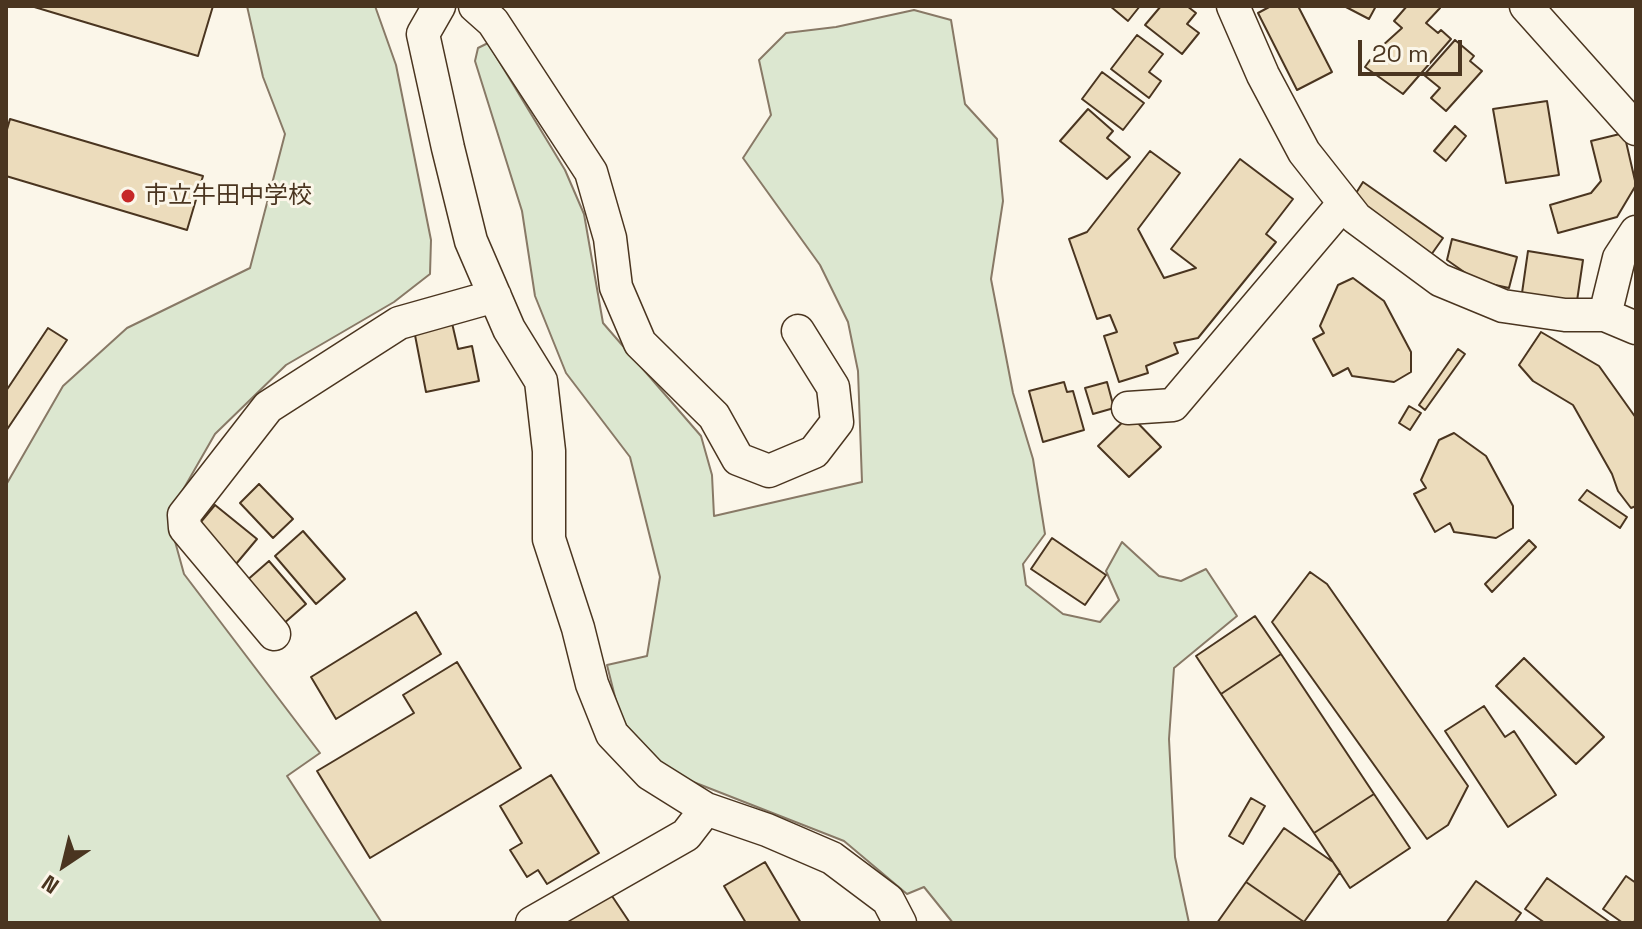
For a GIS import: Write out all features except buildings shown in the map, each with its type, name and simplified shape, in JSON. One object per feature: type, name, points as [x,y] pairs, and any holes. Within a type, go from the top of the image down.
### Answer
[{"type":"street","points":[[439,6],[423,34],[448,148],[471,241],[509,329],[541,381],[549,451],[549,539],[578,628],[592,684],[612,734],[650,774],[706,809],[767,830],[832,858],[888,900],[900,923]]},
{"type":"street","points":[[475,6],[493,22],[591,172],[610,238],[616,287],[640,343],[714,416],[738,459],[769,471],[814,452],[837,422],[833,387],[798,331]]},
{"type":"street","points":[[1233,6],[1263,75],[1304,152],[1356,218],[1440,280],[1503,306],[1565,315],[1605,315],[1636,328]]},
{"type":"street","points":[[1526,6],[1636,129]]},
{"type":"street","points":[[1128,408],[1173,405],[1344,203]]},
{"type":"street","points":[[1605,315],[1619,258],[1636,232]]},
{"type":"street","points":[[274,634],[185,528],[184,515],[268,407],[399,323],[495,296]]},
{"type":"street","points":[[532,923],[686,835],[706,809]]},
{"type":"green space","points":[[247,6],[375,6],[396,65],[431,240],[430,274],[394,302],[286,365],[215,434],[168,516],[184,574],[320,753],[287,776],[382,923],[6,923],[6,485],[63,386],[127,328],[250,268],[285,134],[263,77]]},
{"type":"green space","points":[[914,10],[951,20],[965,104],[997,139],[1003,201],[991,279],[1013,393],[1033,459],[1045,534],[1023,564],[1026,585],[1063,614],[1100,622],[1119,600],[1106,571],[1122,542],[1159,576],[1181,581],[1206,569],[1237,616],[1174,668],[1169,739],[1175,857],[1189,923],[953,923],[924,887],[907,894],[844,841],[678,776],[635,743],[618,709],[607,665],[647,656],[660,577],[630,457],[566,373],[535,296],[522,211],[475,61],[478,48],[488,43],[565,170],[584,214],[603,323],[701,436],[712,475],[714,516],[862,482],[858,371],[848,322],[820,265],[743,158],[771,115],[759,60],[786,33],[836,27]]},
{"type":"place","name":"市立牛田中学校","points":[[128,196]]}]
